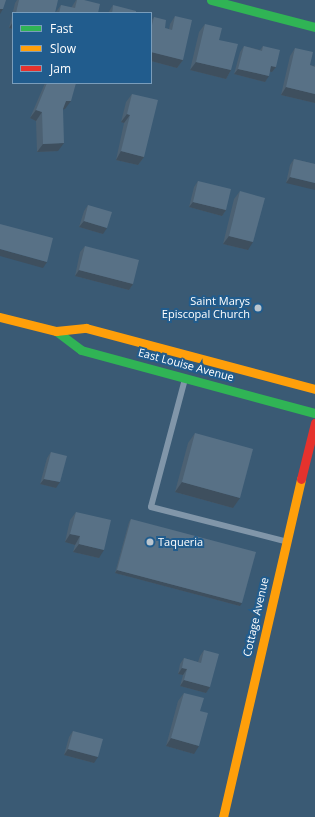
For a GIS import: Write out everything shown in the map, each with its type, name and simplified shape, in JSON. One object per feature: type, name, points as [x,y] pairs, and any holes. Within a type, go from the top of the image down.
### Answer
[{"type":"street","points":[[211,0],[315,27]]},
{"type":"street","name":"East Louise Avenue","points":[[0,317],[56,331],[86,328],[315,389]]},
{"type":"street","name":"East Louise Avenue","points":[[56,331],[81,350],[315,413]]},
{"type":"street","name":"Cottage Avenue","points":[[223,817],[285,541],[315,423]]},
{"type":"lane","points":[[185,377],[151,507],[285,541]]},
{"type":"building","points":[[0,0],[6,0],[3,9],[0,9]]},
{"type":"building","points":[[19,0],[58,0],[55,12],[16,12]]},
{"type":"building","points":[[77,0],[100,4],[98,12],[59,12],[61,5],[75,8]]},
{"type":"building","points":[[113,5],[136,11],[136,12],[112,12]]},
{"type":"building","points":[[175,16],[192,20],[183,60],[152,52],[152,25],[154,17],[166,20],[165,28],[172,30]]},
{"type":"building","points":[[205,24],[222,28],[219,40],[238,44],[231,70],[196,62]]},
{"type":"building","points":[[244,46],[262,51],[263,46],[280,50],[276,67],[271,66],[269,76],[238,69]]},
{"type":"building","points":[[295,48],[313,52],[310,65],[315,67],[315,94],[286,87]]},
{"type":"building","points":[[47,84],[76,84],[71,101],[66,101],[63,109],[64,143],[43,144],[42,112],[36,110]]},
{"type":"building","points":[[132,94],[158,100],[144,157],[121,151],[130,115],[127,114]]},
{"type":"building","points":[[294,159],[315,164],[315,183],[290,177]]},
{"type":"building","points":[[198,181],[231,189],[226,210],[193,202]]},
{"type":"building","points":[[240,191],[265,198],[253,242],[229,236]]},
{"type":"building","points":[[88,205],[112,212],[107,228],[84,221]]},
{"type":"building","points":[[0,224],[53,238],[47,262],[0,249]]},
{"type":"building","points":[[85,246],[139,260],[133,284],[79,270]]},
{"type":"building","points":[[195,433],[253,449],[240,498],[182,482]]},
{"type":"building","points":[[51,452],[67,456],[60,482],[44,479]]},
{"type":"building","points":[[76,512],[111,520],[104,550],[79,544],[80,536],[70,534]]},
{"type":"building","points":[[131,519],[256,552],[242,603],[117,570]]},
{"type":"building","points":[[204,650],[219,654],[210,687],[184,680],[187,669],[182,668],[184,658],[201,663]]},
{"type":"building","points":[[184,693],[204,698],[200,711],[208,713],[199,746],[171,738]]},
{"type":"building","points":[[73,731],[103,739],[98,757],[68,749]]},
{"type":"traffic: fast","points":[[211,0],[315,27]]},
{"type":"traffic: fast","points":[[56,331],[81,350],[315,413]]},
{"type":"traffic: slow","points":[[0,317],[56,331],[86,328],[315,389]]},
{"type":"traffic: slow","points":[[223,817],[301,479]]},
{"type":"traffic: jam","points":[[301,479],[315,423]]},
{"type":"place","name":"Saint Marys Episcopal Church","points":[[258,308]]},
{"type":"place","name":"Taqueria","points":[[150,542]]}]
